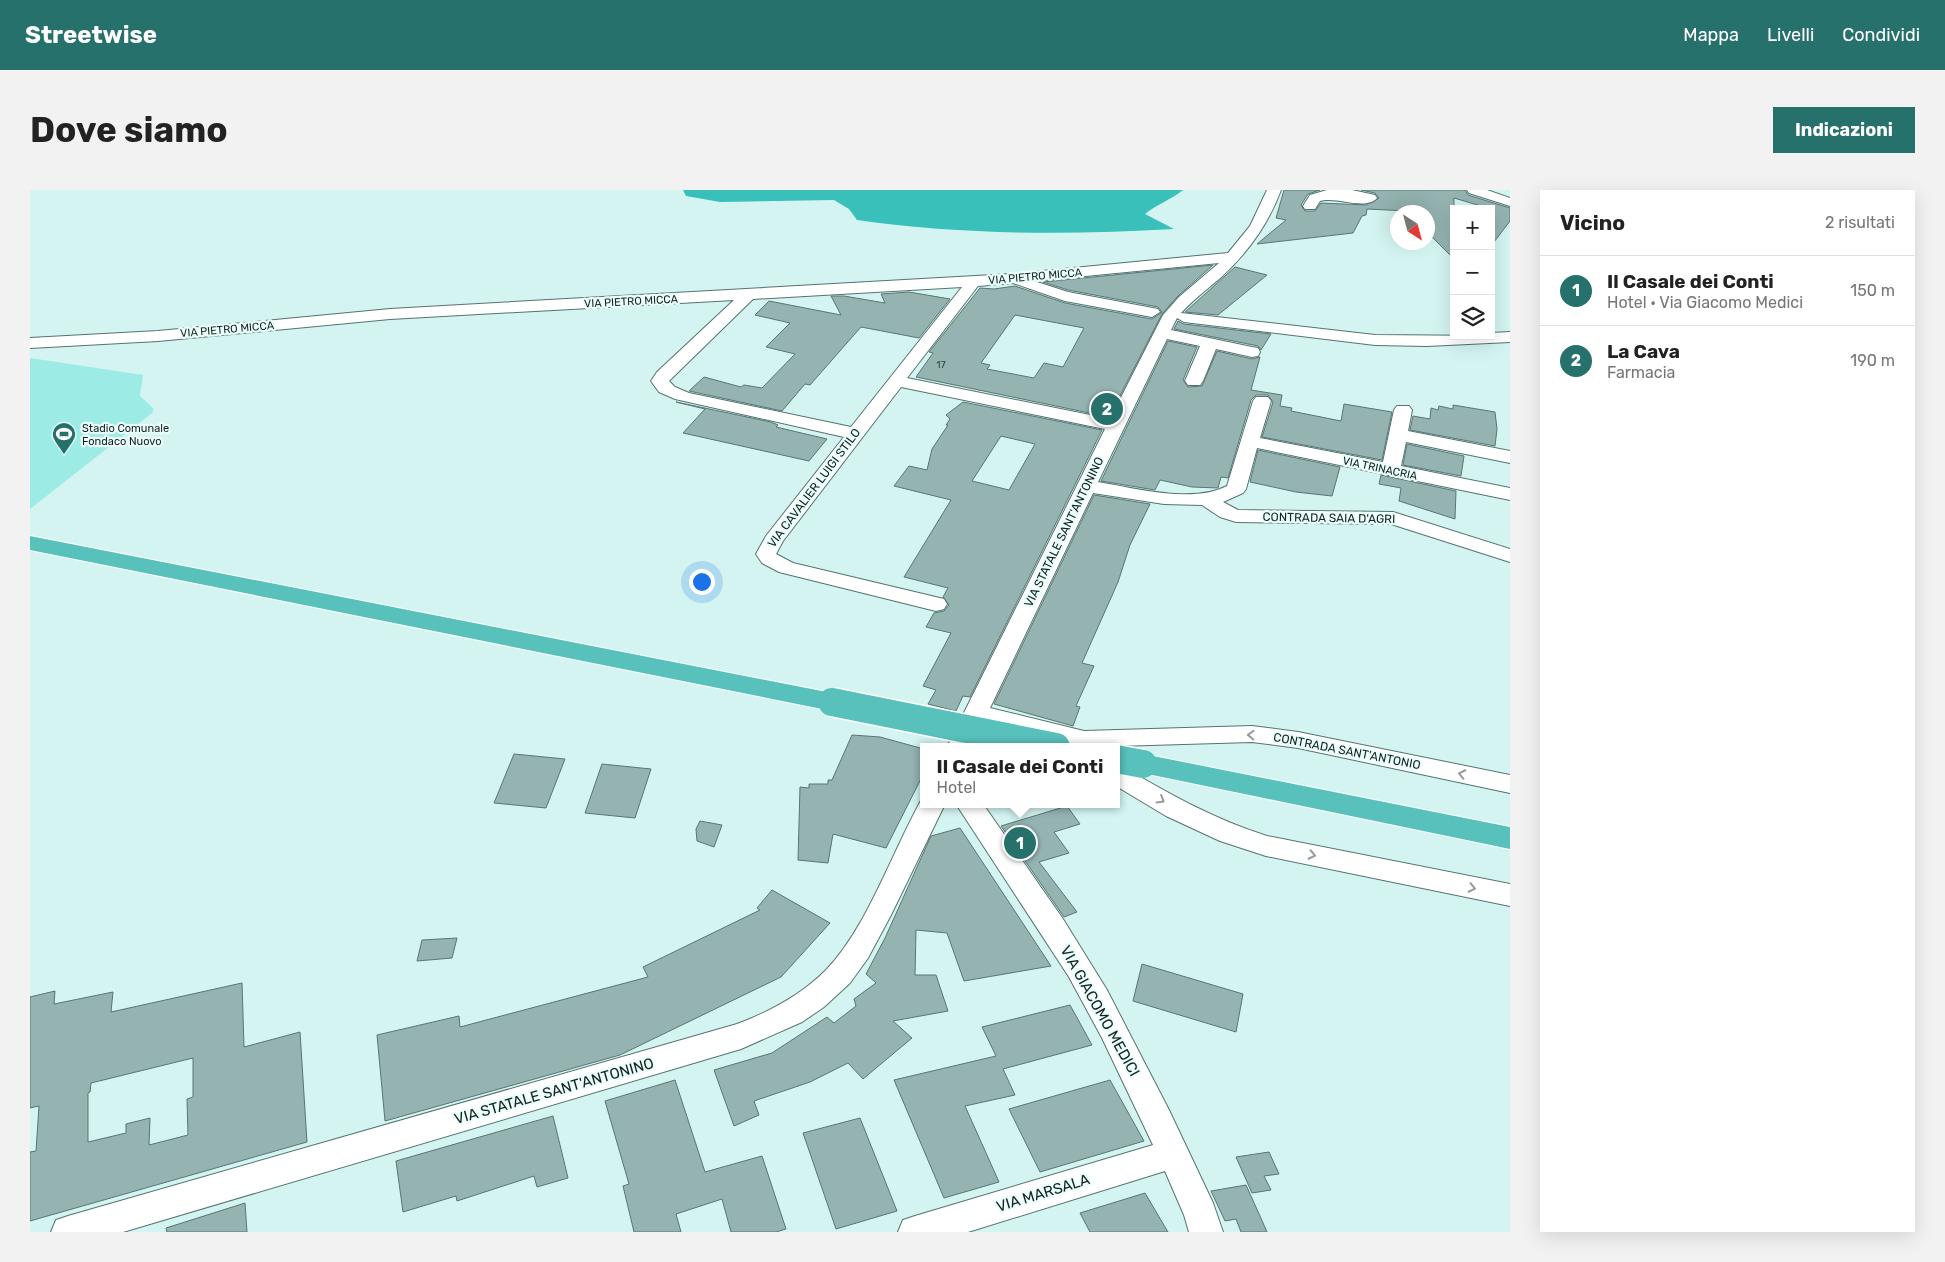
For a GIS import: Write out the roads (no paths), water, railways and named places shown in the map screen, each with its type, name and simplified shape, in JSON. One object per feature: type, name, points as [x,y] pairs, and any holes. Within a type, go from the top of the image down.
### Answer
[{"type":"highway","points":[[30,543],[1036,743]]},
{"type":"highway","points":[[1124,762],[1510,838]]},
{"type":"street","points":[[1172,320],[1259,226],[1274,190]]},
{"type":"street","points":[[1310,206],[1315,198],[1326,194],[1365,200],[1370,198],[1334,190]]},
{"type":"street","points":[[1353,190],[1377,194],[1381,190]]},
{"type":"street","points":[[1474,190],[1510,202]]},
{"type":"street","name":"VIA PIETRO MICCA","points":[[30,343],[158,336],[390,314],[1011,279],[1232,256]]},
{"type":"street","points":[[1011,279],[1066,296],[1152,312]]},
{"type":"street","name":"VIA CAVALIER LUIGI STILO","points":[[936,604],[786,568],[769,559],[768,549],[773,540],[974,281]]},
{"type":"street","points":[[749,295],[663,376],[660,381],[663,386],[675,394],[690,398],[856,434]]},
{"type":"street","points":[[1172,320],[1375,340],[1427,341],[1510,337]]},
{"type":"street","points":[[1172,320],[1210,343],[1252,352]]},
{"type":"street","name":"VIA STATALE SANT'ANTONINO","points":[[966,743],[975,713],[1116,426],[1172,320]]},
{"type":"street","points":[[1194,381],[1210,343]]},
{"type":"street","points":[[896,381],[1116,426]]},
{"type":"street","points":[[1086,486],[1159,498],[1220,498],[1236,489],[1262,401]]},
{"type":"street","points":[[1391,470],[1403,410]]},
{"type":"street","points":[[1398,434],[1510,457]]},
{"type":"street","name":"VIA TRINACRIA","points":[[1250,441],[1510,494]]},
{"type":"street","name":"CONTRADA SAIA D'AGRI","points":[[1206,499],[1227,513],[1236,516],[1393,518],[1510,556]]},
{"type":"street","name":"CONTRADA SANT'ANTONIO","points":[[975,713],[1084,739],[1091,743]]},
{"type":"street","name":"CONTRADA SANT'ANTONIO","points":[[1124,762],[1252,734],[1289,738],[1510,784]]},
{"type":"street","points":[[1124,762],[1175,808],[1229,834],[1248,840],[1510,896]]},
{"type":"street","name":"VIA STATALE SANT'ANTONINO","points":[[68,1232],[741,1036],[783,1018],[822,992],[837,978],[849,962],[882,907],[930,808]]},
{"type":"street","name":"VIA GIACOMO MEDICI","points":[[972,808],[1079,968],[1134,1069],[1201,1214],[1206,1232]]},
{"type":"street","name":"VIA MARSALA","points":[[915,1232],[1172,1154]]},
{"type":"place","name":"La Cava","points":[[1107,409]]},
{"type":"place","name":"Stadio Comunale Fondaco Nuovo","points":[[64,455]]},
{"type":"place","name":"Il Casale dei Conti","points":[[1020,843]]}]
